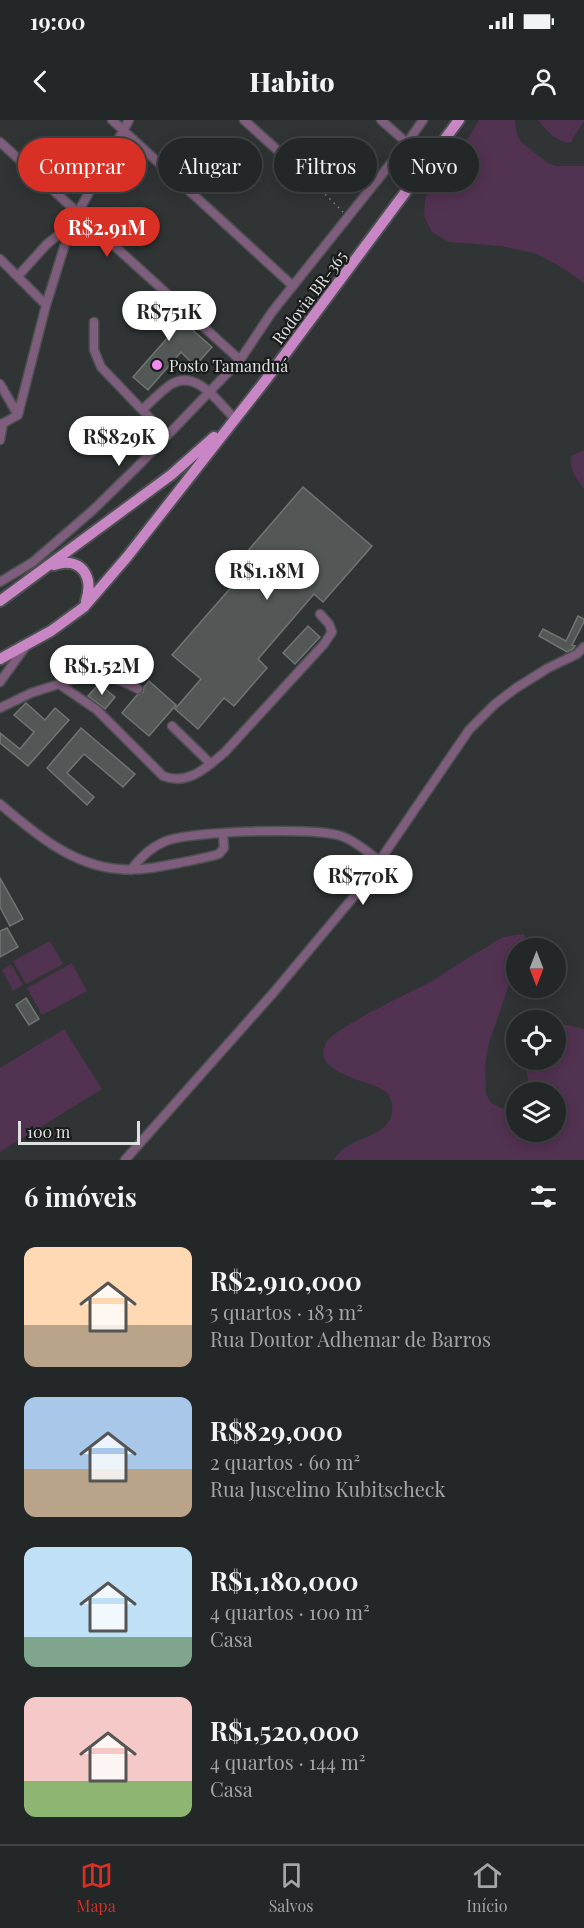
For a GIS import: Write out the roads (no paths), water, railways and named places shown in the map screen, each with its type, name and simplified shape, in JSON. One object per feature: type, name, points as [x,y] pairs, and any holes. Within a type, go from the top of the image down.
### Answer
[{"type":"main road","name":"Rodovia BR-365","points":[[0,660],[51,631],[84,607],[127,557],[286,353],[459,120]]},
{"type":"main road","points":[[0,601],[171,475],[234,418]]},
{"type":"main road","points":[[49,566],[70,562],[85,572],[90,586],[84,607]]},
{"type":"street","points":[[112,120],[293,286]]},
{"type":"street","points":[[0,440],[1,424],[18,414],[45,305],[71,225],[129,120]]},
{"type":"street","points":[[244,120],[274,147]]},
{"type":"street","points":[[381,120],[401,138]]},
{"type":"street","points":[[410,138],[423,120]]},
{"type":"street","points":[[0,142],[240,360]]},
{"type":"street","points":[[0,582],[22,570],[48,550],[93,510],[240,360],[272,312],[389,166]]},
{"type":"street","points":[[18,276],[46,244],[71,225]]},
{"type":"street","points":[[0,259],[45,305]]},
{"type":"street","points":[[94,322],[94,350],[101,367],[167,436]]},
{"type":"street","points":[[142,410],[168,386],[188,380],[209,392],[234,418]]},
{"type":"street","points":[[0,384],[18,414]]},
{"type":"street","points":[[59,684],[98,710],[164,776],[178,780],[187,778],[211,764],[225,752],[330,636],[331,629],[320,614]]},
{"type":"street","points":[[0,682],[27,645]]},
{"type":"street","points":[[125,1160],[274,992],[361,888],[469,730],[495,704],[516,688],[548,668],[577,654],[584,647]]},
{"type":"street","points":[[0,708],[31,693],[91,675],[105,675],[138,689]]},
{"type":"street","points":[[172,726],[211,764]]},
{"type":"street","points":[[0,805],[53,845],[97,866],[131,870],[219,854],[224,848],[223,834]]},
{"type":"street","points":[[131,870],[144,854],[168,840],[188,836],[281,831],[334,834],[348,838],[380,861]]},
{"type":"place","name":"Posto Tamanduá","points":[[157,365]]}]
